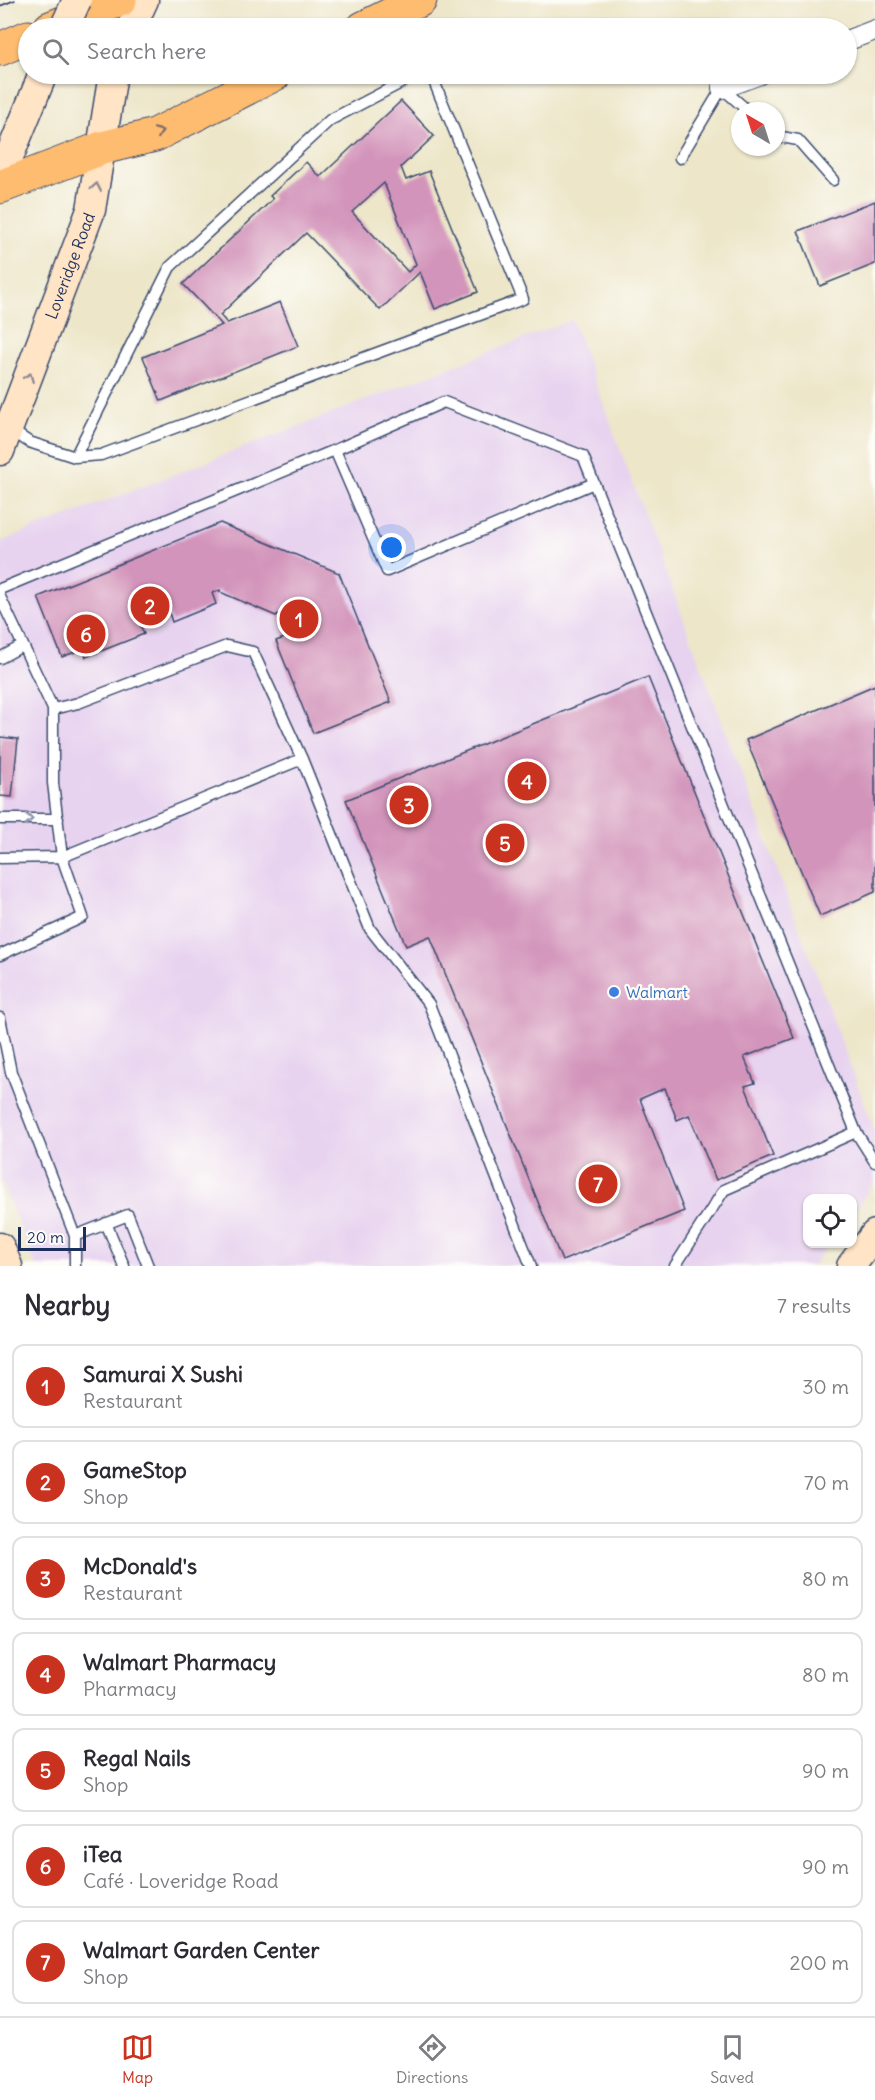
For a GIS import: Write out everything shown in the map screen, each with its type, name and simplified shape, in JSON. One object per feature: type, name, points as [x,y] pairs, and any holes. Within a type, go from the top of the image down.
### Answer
[{"type":"highway","points":[[75,18],[120,0]]},
{"type":"highway","points":[[383,18],[420,0]]},
{"type":"highway","points":[[0,49],[18,41]]},
{"type":"highway","points":[[0,187],[102,148],[155,135],[255,84]]},
{"type":"main road","points":[[69,18],[77,0]]},
{"type":"main road","points":[[136,18],[144,0]]},
{"type":"main road","points":[[0,178],[38,84]]},
{"type":"main road","name":"Loveridge Road","points":[[4,440],[92,210],[112,84]]},
{"type":"main road","points":[[851,1266],[875,1234]]},
{"type":"main road","points":[[0,1247],[8,1266]]},
{"type":"street","points":[[857,36],[875,30]]},
{"type":"street","points":[[722,88],[733,84]]},
{"type":"lane","points":[[75,457],[170,267],[330,120],[399,84]]},
{"type":"lane","points":[[4,440],[29,442],[75,457],[101,455],[523,298],[435,84]]},
{"type":"lane","points":[[680,158],[722,88],[738,102]]},
{"type":"lane","points":[[785,138],[798,140],[833,180]]},
{"type":"lane","points":[[0,589],[335,450],[444,402],[583,456],[855,1132],[875,1162]]},
{"type":"lane","points":[[335,450],[387,571],[594,483]]},
{"type":"lane","points":[[0,597],[53,710],[53,783],[62,857],[83,917],[0,955]]},
{"type":"lane","points":[[0,658],[22,646]]},
{"type":"lane","points":[[53,710],[78,703],[227,646],[253,652],[302,759],[370,929],[429,1004],[531,1266]]},
{"type":"lane","points":[[0,858],[62,857],[302,759]]},
{"type":"lane","points":[[0,819],[58,819]]},
{"type":"lane","points":[[0,1018],[12,1072],[75,1236],[75,1266]]},
{"type":"lane","points":[[675,1266],[724,1190],[855,1132]]},
{"type":"lane","points":[[75,1236],[128,1215],[148,1266]]},
{"type":"lane","points":[[106,1223],[124,1266]]},
{"type":"shaded area","points":[[572,320],[875,1132],[875,1181],[857,1207],[857,1194],[803,1194],[803,1248],[827,1248],[812,1266],[36,1266],[0,1179],[0,542]]},
{"type":"building","points":[[401,101],[434,136],[401,167],[406,180],[429,171],[478,292],[435,309],[420,272],[380,310],[306,233],[220,315],[227,323],[280,302],[298,346],[161,401],[143,357],[222,325],[183,284],[273,199],[270,196],[306,162],[320,177]],"holes":[[[384,183],[416,264],[408,272],[352,212]]]},
{"type":"building","points":[[875,201],[875,264],[820,286],[798,231]]},
{"type":"building","points":[[220,523],[339,573],[391,702],[313,733],[276,641],[287,637],[278,614],[276,616],[220,592],[220,590],[212,593],[216,604],[172,622],[169,613],[140,624],[144,634],[86,657],[83,649],[62,657],[38,597]]},
{"type":"building","name":"Walmart","points":[[648,677],[794,1038],[744,1057],[755,1083],[745,1086],[773,1156],[716,1180],[689,1115],[677,1120],[665,1088],[640,1099],[684,1211],[562,1261],[430,936],[406,946],[346,800]]},
{"type":"building","points":[[875,685],[875,892],[820,916],[746,740]]},
{"type":"building","points":[[0,737],[18,739],[12,797],[0,796]]},
{"type":"tram line","points":[[0,6],[15,0]]},
{"type":"place","name":"GameStop","points":[[150,606]]},
{"type":"place","name":"Samurai X Sushi","points":[[299,619]]},
{"type":"place","name":"iTea","points":[[86,634]]},
{"type":"place","name":"Walmart Pharmacy","points":[[527,781]]},
{"type":"place","name":"McDonald's","points":[[409,805]]},
{"type":"place","name":"Regal Nails","points":[[505,843]]},
{"type":"place","name":"Walmart","points":[[614,992]]},
{"type":"place","name":"Walmart Garden Center","points":[[598,1184]]}]
